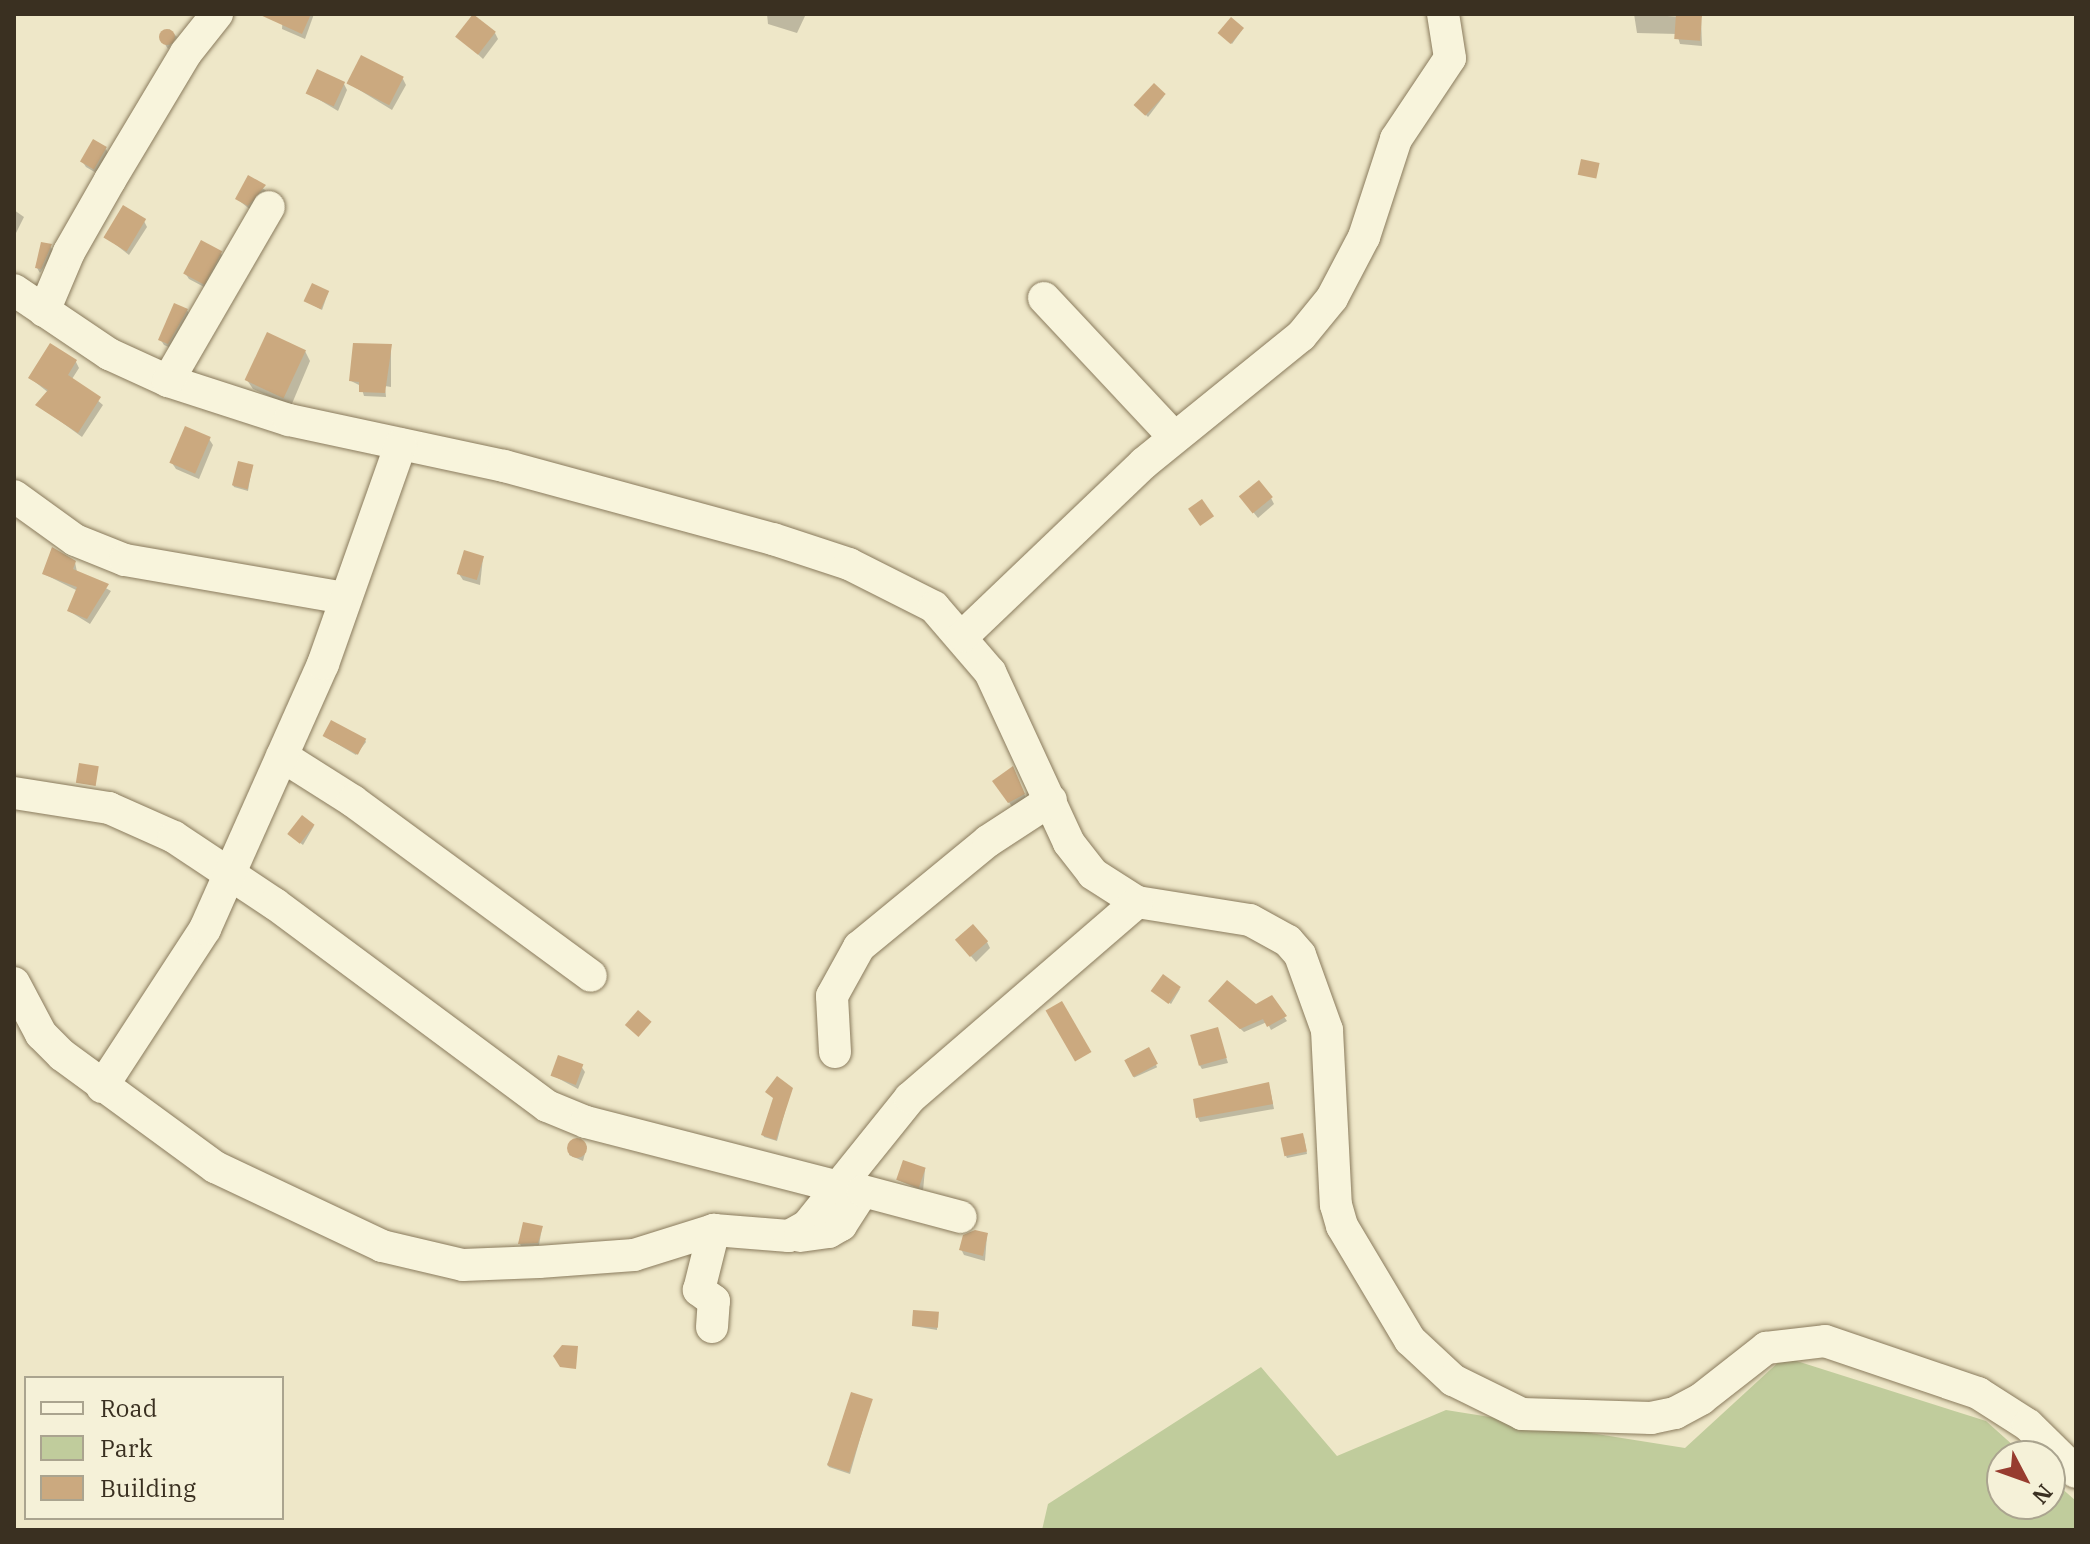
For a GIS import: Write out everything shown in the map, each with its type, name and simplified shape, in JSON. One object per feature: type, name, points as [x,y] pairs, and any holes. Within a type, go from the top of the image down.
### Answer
[{"type":"street","points":[[44,311],[69,252],[103,192],[186,53],[217,14]]},
{"type":"street","points":[[963,636],[1174,437],[1301,336],[1332,298],[1364,237],[1396,139],[1450,58],[1443,14]]},
{"type":"street","points":[[168,381],[269,207]]},
{"type":"street","points":[[14,290],[109,354],[168,381],[289,420],[504,466],[830,557],[934,607],[963,636],[1006,702],[1080,861],[1108,886],[1137,902],[1250,920],[1288,941],[1300,955],[1327,1030],[1336,1205],[1342,1226],[1410,1340],[1453,1380],[1522,1414],[1651,1418],[1675,1413],[1701,1399],[1766,1348],[1825,1341],[1978,1393],[2028,1425],[2076,1472]]},
{"type":"street","points":[[1044,298],[1174,437]]},
{"type":"street","points":[[102,1087],[179,975],[228,874],[282,756],[345,598],[401,444]]},
{"type":"street","points":[[14,496],[75,540],[125,560],[345,598]]},
{"type":"street","points":[[282,756],[353,801],[591,976]]},
{"type":"street","points":[[14,793],[109,808],[144,820],[228,874],[547,1106],[586,1122],[961,1217]]},
{"type":"street","points":[[835,1052],[832,996],[859,947],[988,841],[1051,800]]},
{"type":"street","points":[[852,1189],[910,1098],[1137,902]]},
{"type":"street","points":[[14,983],[41,1034],[102,1087],[215,1167],[347,1233],[424,1259],[463,1265],[622,1256],[714,1230],[789,1236],[852,1189],[1036,1014]]},
{"type":"street","points":[[712,1327],[714,1301],[699,1290],[714,1230]]},
{"type":"green space","points":[[1784,1357],[1986,1421],[2007,1440],[1986,1440],[1986,1520],[2066,1520],[2066,1492],[2076,1501],[2076,1530],[1042,1530],[1048,1504],[1261,1367],[1337,1456],[1446,1410],[1685,1448]]},
{"type":"building","points":[[258,14],[311,14],[302,34]]},
{"type":"building","points":[[473,14],[496,32],[478,55],[455,37]]},
{"type":"building","points":[[1676,14],[1702,16],[1700,41],[1674,39]]},
{"type":"building","points":[[1231,17],[1244,28],[1231,44],[1218,33]]},
{"type":"building","points":[[164,29],[170,29],[175,37],[173,43],[164,45],[159,40],[159,34]]},
{"type":"building","points":[[361,55],[404,77],[389,105],[346,84]]},
{"type":"building","points":[[317,69],[345,82],[334,107],[306,93]]},
{"type":"building","points":[[1154,83],[1166,94],[1145,116],[1134,105]]},
{"type":"building","points":[[93,139],[107,147],[94,170],[80,162]]},
{"type":"building","points":[[1581,159],[1600,163],[1596,179],[1578,175]]},
{"type":"building","points":[[248,175],[266,185],[248,206],[235,199]]},
{"type":"building","points":[[123,205],[146,219],[127,251],[103,238]]},
{"type":"building","points":[[201,240],[222,251],[204,285],[183,274]]},
{"type":"building","points":[[41,242],[52,244],[41,269],[35,268]]},
{"type":"building","points":[[312,283],[329,291],[321,309],[304,301]]},
{"type":"building","points":[[174,303],[188,309],[168,344],[158,340]]},
{"type":"building","points":[[267,332],[306,350],[284,398],[245,380]]},
{"type":"building","points":[[50,343],[77,360],[68,375],[101,397],[78,433],[35,405],[48,390],[28,378]]},
{"type":"building","points":[[353,343],[392,344],[385,393],[359,392],[359,382],[349,381]]},
{"type":"building","points":[[185,426],[211,437],[195,474],[169,463]]},
{"type":"building","points":[[238,461],[254,465],[247,489],[232,485]]},
{"type":"building","points":[[1259,480],[1273,497],[1253,513],[1239,496]]},
{"type":"building","points":[[1202,499],[1214,516],[1200,526],[1188,509]]},
{"type":"building","points":[[52,547],[76,561],[73,569],[109,584],[87,619],[67,611],[77,587],[42,574]]},
{"type":"building","points":[[464,550],[484,556],[477,580],[457,574]]},
{"type":"building","points":[[331,720],[366,739],[358,755],[323,736]]},
{"type":"building","points":[[79,763],[99,766],[96,786],[76,783]]},
{"type":"building","points":[[1013,766],[1025,794],[1008,803],[992,781]]},
{"type":"building","points":[[302,815],[315,825],[300,844],[287,834]]},
{"type":"building","points":[[973,924],[988,941],[970,957],[955,940]]},
{"type":"building","points":[[1163,974],[1181,987],[1168,1004],[1151,991]]},
{"type":"building","points":[[1227,980],[1256,1004],[1272,995],[1287,1016],[1267,1027],[1263,1019],[1240,1029],[1208,1001]]},
{"type":"building","points":[[1062,1001],[1092,1052],[1075,1062],[1046,1011]]},
{"type":"building","points":[[638,1010],[652,1022],[638,1037],[625,1025]]},
{"type":"building","points":[[1218,1027],[1227,1058],[1199,1066],[1190,1035]]},
{"type":"building","points":[[1149,1047],[1158,1064],[1133,1077],[1124,1060]]},
{"type":"building","points":[[558,1055],[583,1064],[576,1085],[550,1076]]},
{"type":"building","points":[[777,1076],[793,1088],[776,1140],[761,1135],[773,1098],[765,1092]]},
{"type":"building","points":[[1269,1082],[1273,1104],[1196,1118],[1193,1099]]},
{"type":"building","points":[[1303,1133],[1307,1152],[1284,1156],[1281,1138]]},
{"type":"building","points":[[577,1138],[584,1141],[587,1148],[584,1155],[577,1158],[570,1155],[567,1148],[570,1141]]},
{"type":"building","points":[[903,1160],[926,1168],[919,1188],[896,1180]]},
{"type":"building","points":[[523,1222],[543,1226],[538,1243],[518,1244]]},
{"type":"building","points":[[975,1230],[988,1233],[983,1256],[959,1250],[963,1235]]},
{"type":"building","points":[[913,1310],[939,1312],[938,1328],[912,1326]]},
{"type":"building","points":[[562,1345],[578,1346],[576,1369],[560,1367],[553,1356]]},
{"type":"building","points":[[851,1392],[873,1399],[849,1472],[827,1465]]}]
